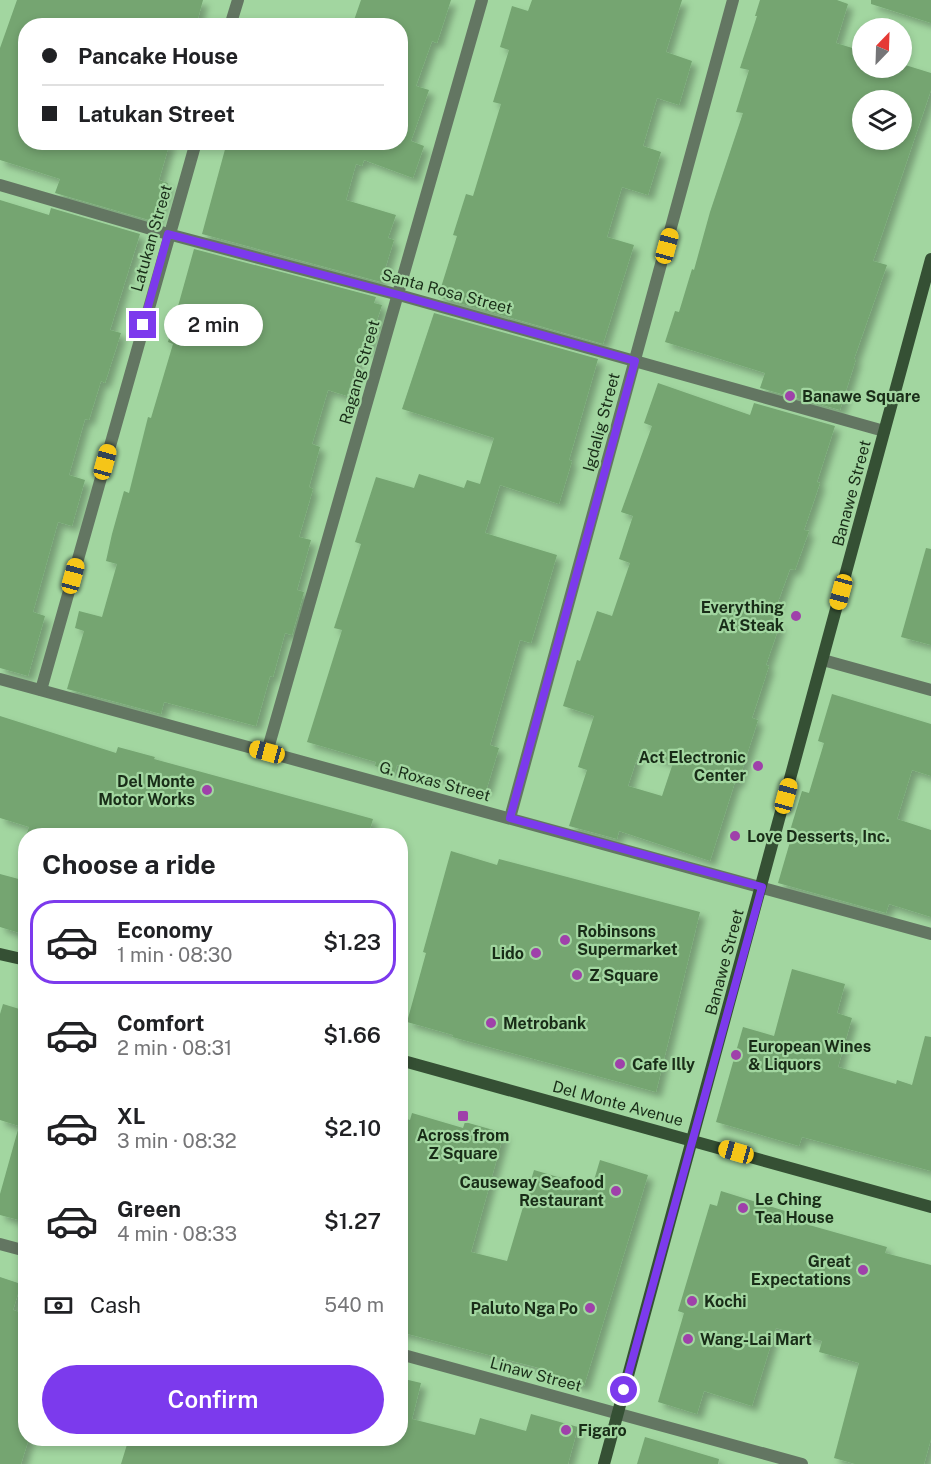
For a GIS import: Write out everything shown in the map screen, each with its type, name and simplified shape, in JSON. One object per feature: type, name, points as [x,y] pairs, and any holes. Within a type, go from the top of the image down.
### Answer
[{"type":"main road","name":"Banawe Street","points":[[604,1464],[931,259]]},
{"type":"main road","points":[[0,954],[18,958]]},
{"type":"main road","name":"Del Monte Avenue","points":[[408,1062],[931,1207]]},
{"type":"street","points":[[232,18],[238,0]]},
{"type":"street","name":"Ragang Street","points":[[267,752],[482,0]]},
{"type":"street","name":"Igdalig Street","points":[[510,818],[733,0]]},
{"type":"street","name":"Latukan Street","points":[[41,690],[193,150]]},
{"type":"street","name":"Santa Rosa Street","points":[[0,185],[168,234],[399,295],[884,431]]},
{"type":"street","points":[[822,660],[931,690]]},
{"type":"street","name":"G. Roxas Street","points":[[0,679],[931,934]]},
{"type":"street","points":[[0,1244],[18,1249]]},
{"type":"street","name":"Linaw Street","points":[[408,1356],[802,1464]]},
{"type":"building","points":[[17,0],[203,0],[198,18],[18,18],[18,150],[168,150],[159,180],[168,183],[156,222],[55,193],[60,179],[0,160],[0,48]]},
{"type":"building","points":[[361,0],[451,0],[437,43],[432,41],[416,86],[429,90],[411,141],[424,146],[413,178],[364,160],[362,166],[356,164],[346,200],[396,215],[388,238],[394,240],[381,282],[202,234],[225,150],[408,150],[408,18],[355,18]]},
{"type":"building","points":[[532,0],[682,0],[666,52],[692,61],[679,105],[657,98],[643,146],[661,152],[648,195],[622,187],[607,237],[634,245],[603,344],[438,297],[457,236],[453,235],[466,194],[473,196],[501,104],[493,102],[509,50],[500,47],[512,6],[528,11]]},
{"type":"building","points":[[760,0],[837,0],[848,4],[836,43],[852,48],[852,78],[912,78],[912,67],[931,73],[931,90],[912,146],[912,90],[852,90],[852,150],[911,150],[873,261],[887,265],[854,359],[856,359],[840,410],[760,388],[765,373],[665,342],[675,311],[679,312],[692,269],[694,270],[710,212],[743,113],[736,112],[749,70],[740,68],[757,16],[755,16]]},
{"type":"building","points":[[871,0],[931,0],[931,23],[871,4]]},
{"type":"building","points":[[0,200],[49,215],[51,208],[140,234],[110,330],[121,333],[105,383],[101,381],[89,420],[85,419],[69,475],[85,480],[72,526],[58,522],[33,612],[45,616],[28,676],[0,668]]},
{"type":"building","points":[[194,249],[376,297],[374,303],[382,305],[367,351],[361,349],[347,396],[328,390],[312,444],[320,447],[309,487],[313,489],[299,537],[311,540],[297,590],[304,592],[292,635],[285,633],[256,726],[164,702],[161,714],[67,689],[84,631],[75,628],[79,611],[102,617],[117,564],[106,561],[112,534],[124,491],[129,493],[148,417],[151,418],[173,344],[168,342]]},
{"type":"building","points":[[434,313],[598,359],[559,504],[500,485],[485,533],[557,555],[531,643],[520,640],[490,745],[499,748],[486,791],[397,765],[395,772],[375,766],[376,762],[307,742],[342,630],[334,628],[361,544],[355,542],[376,477],[414,488],[419,474],[464,488],[467,480],[480,484],[494,438],[402,409]]},
{"type":"building","points":[[658,383],[750,415],[754,403],[835,426],[817,482],[820,483],[804,530],[809,531],[795,570],[790,569],[771,621],[780,624],[752,718],[758,720],[710,861],[619,831],[617,839],[569,826],[587,770],[578,767],[594,716],[563,706],[577,660],[580,661],[597,611],[612,616],[630,563],[619,559],[633,516],[621,512],[652,426],[644,423]],"holes":[[[639,752],[673,763],[662,796],[628,786]]]},
{"type":"building","points":[[926,548],[931,549],[931,645],[901,637]]},
{"type":"building","points":[[832,694],[931,724],[931,776],[912,770],[897,819],[931,830],[931,917],[889,904],[886,913],[778,883],[802,791],[809,793],[824,743],[818,741]]},
{"type":"building","points":[[0,716],[116,753],[118,747],[373,819],[370,828],[29,828],[0,818]]},
{"type":"building","name":"Z Square","points":[[451,851],[497,865],[499,859],[700,912],[656,1092],[452,1037],[453,1035],[408,1022],[426,953],[423,952]]},
{"type":"building","points":[[0,874],[18,879],[18,933],[0,927]]},
{"type":"building","points":[[792,969],[845,984],[837,1013],[852,1018],[838,1067],[896,1084],[897,1080],[912,1085],[925,1036],[931,1037],[931,1171],[802,1137],[799,1146],[716,1122],[743,1027],[774,1036]]},
{"type":"building","points":[[3,1004],[18,1009],[18,1126],[0,1120],[0,1014]]},
{"type":"building","points":[[412,1113],[463,1128],[465,1122],[504,1133],[471,1252],[507,1261],[534,1170],[592,1187],[600,1160],[648,1175],[584,1386],[541,1374],[543,1369],[408,1334],[408,1119],[410,1120]]},
{"type":"building","points":[[18,1130],[18,1220],[0,1215],[0,1194]]},
{"type":"building","points":[[721,1191],[804,1217],[802,1223],[887,1247],[885,1253],[931,1265],[931,1439],[924,1464],[855,1464],[834,1458],[859,1363],[819,1352],[822,1341],[776,1328],[752,1406],[704,1391],[697,1414],[658,1402],[684,1313],[678,1311],[710,1204],[717,1206]]},
{"type":"building","points":[[0,1277],[18,1283],[18,1294],[13,1310],[18,1312],[18,1446],[27,1446],[21,1464],[0,1464]]},
{"type":"building","points":[[408,1380],[421,1383],[412,1419],[475,1435],[480,1418],[526,1431],[531,1414],[578,1427],[568,1464],[121,1464],[127,1446],[408,1446]]},
{"type":"building","points":[[645,1437],[719,1459],[718,1464],[637,1464]]},
{"type":"place","name":"Banawe Square","points":[[790,396]]},
{"type":"place","name":"Everything At Steak","points":[[796,616]]},
{"type":"place","name":"Act Electronic Center","points":[[758,766]]},
{"type":"place","name":"Del Monte Motor Works","points":[[207,790]]},
{"type":"place","name":"Love Desserts, Inc.","points":[[735,836]]},
{"type":"place","name":"Robinsons Supermarket","points":[[565,940]]},
{"type":"place","name":"Lido","points":[[536,953]]},
{"type":"place","name":"Z Square","points":[[577,975]]},
{"type":"place","name":"Metrobank","points":[[491,1023]]},
{"type":"place","name":"European Wines & Liquors","points":[[736,1055]]},
{"type":"place","name":"Cafe Illy","points":[[620,1064]]},
{"type":"place","name":"Across from Z Square","points":[[463,1116]]},
{"type":"place","name":"Causeway Seafood Restaurant","points":[[616,1191]]},
{"type":"place","name":"Le Ching Tea House","points":[[743,1208]]},
{"type":"place","name":"Great Expectations","points":[[863,1270]]},
{"type":"place","name":"Kochi","points":[[692,1301]]},
{"type":"place","name":"Paluto Nga Po","points":[[590,1308]]},
{"type":"place","name":"Wang-Lai Mart","points":[[688,1339]]},
{"type":"place","name":"Figaro","points":[[566,1430]]},
{"type":"route","points":[[143,325],[168,234],[635,361],[510,818],[762,887],[624,1390]]}]
